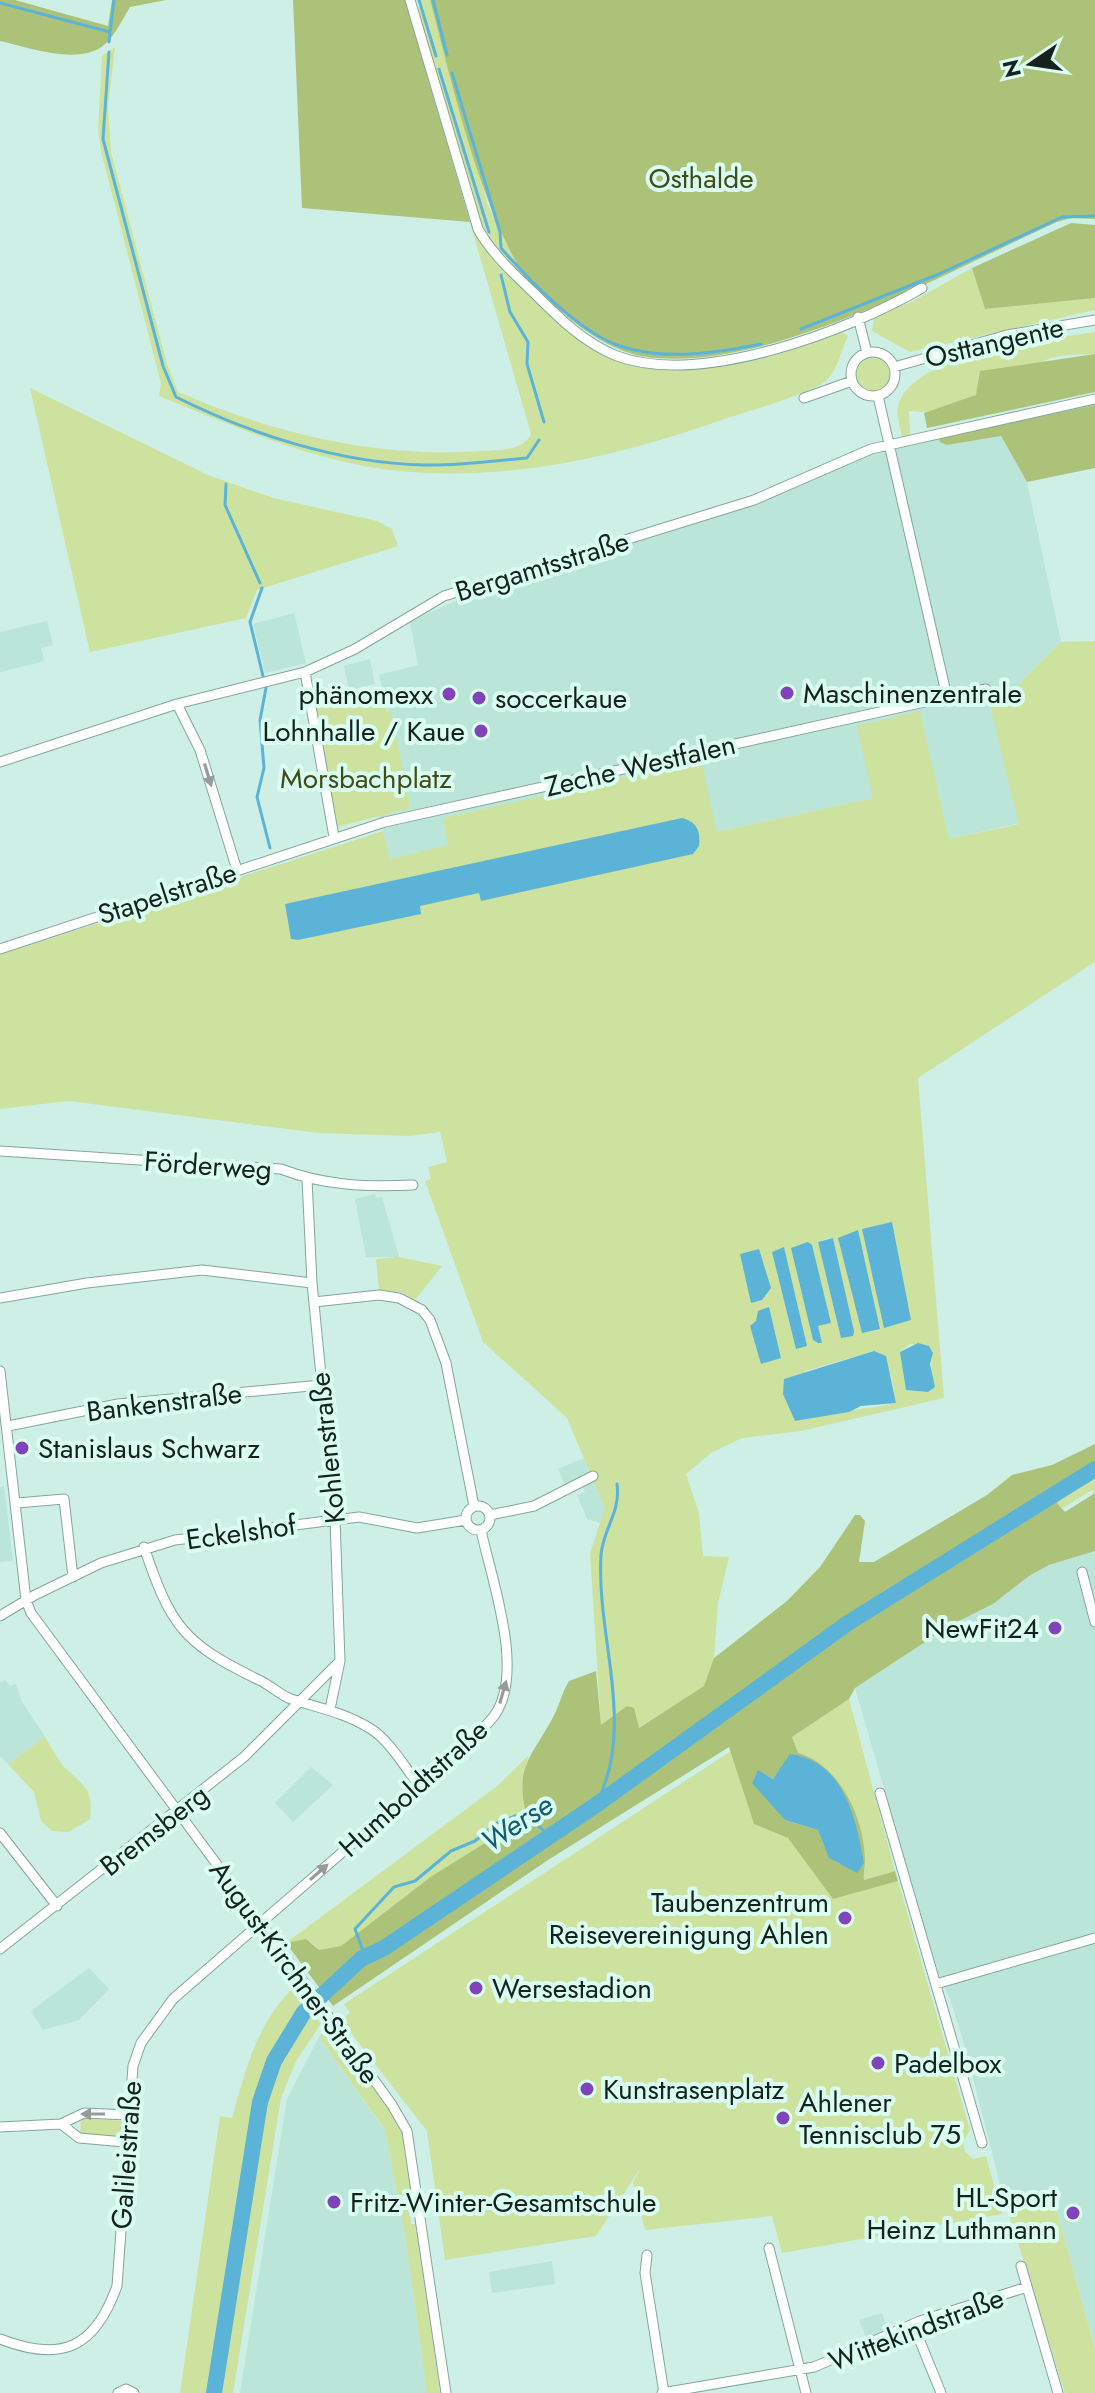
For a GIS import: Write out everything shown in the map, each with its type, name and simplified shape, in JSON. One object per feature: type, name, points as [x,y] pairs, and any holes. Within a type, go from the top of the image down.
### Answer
[{"type":"street","points":[[410,0],[478,229],[497,256],[584,338],[617,356],[642,362],[691,364],[784,347],[922,288]]},
{"type":"street","points":[[858,317],[867,353]]},
{"type":"street","name":"Osttangente","points":[[894,367],[1007,335],[1095,320]]},
{"type":"street","points":[[867,353],[886,357],[894,367],[890,388],[878,396],[859,392],[852,381],[855,360],[867,353]]},
{"type":"street","points":[[804,398],[852,381]]},
{"type":"street","points":[[878,396],[947,697]]},
{"type":"street","name":"Bergamtsstraße","points":[[0,762],[177,704],[305,672],[355,649],[444,596],[754,500],[842,460],[889,444],[1095,399]]},
{"type":"street","points":[[305,672],[334,837]]},
{"type":"street","name":"Zeche Westfalen","points":[[334,837],[385,822],[986,689]]},
{"type":"street","points":[[177,704],[200,750],[237,870]]},
{"type":"street","name":"Stapelstraße","points":[[0,949],[334,837]]},
{"type":"street","name":"Förderweg","points":[[0,1151],[281,1169],[307,1179],[367,1188],[413,1185]]},
{"type":"street","name":"Kohlenstraße","points":[[307,1179],[312,1283],[335,1519],[340,1661],[330,1709]]},
{"type":"street","points":[[0,1298],[87,1283],[202,1270],[312,1283]]},
{"type":"street","points":[[314,1302],[379,1295],[399,1298],[422,1310],[430,1320],[446,1363],[474,1506],[466,1520],[473,1529],[481,1530],[488,1526],[490,1515],[486,1508],[474,1506]]},
{"type":"street","points":[[0,1371],[26,1600]]},
{"type":"street","name":"Bankenstraße","points":[[6,1431],[118,1404],[321,1385]]},
{"type":"street","points":[[490,1515],[534,1506],[593,1476]]},
{"type":"street","points":[[17,1503],[64,1499],[73,1577]]},
{"type":"street","name":"Eckelshof","points":[[0,1616],[73,1577],[144,1547],[335,1519],[359,1517],[417,1528],[466,1520]]},
{"type":"street","name":"Humboldtstraße","points":[[260,1922],[495,1715],[505,1690],[509,1661],[481,1530]]},
{"type":"street","points":[[144,1547],[168,1611],[192,1642],[227,1666],[300,1701],[330,1709],[374,1731],[419,1785]]},
{"type":"street","points":[[1082,1572],[1095,1622]]},
{"type":"street","name":"August-Kirchner-Straße","points":[[26,1600],[31,1613],[260,1922],[407,2131],[446,2393]]},
{"type":"street","points":[[300,1701],[340,1661]]},
{"type":"street","name":"Bremsberg","points":[[0,1949],[244,1757],[300,1701]]},
{"type":"street","points":[[880,1793],[982,2143]]},
{"type":"street","points":[[0,1833],[57,1906]]},
{"type":"street","name":"Galileistraße","points":[[0,2339],[23,2348],[53,2351],[77,2345],[92,2334],[107,2312],[117,2286],[125,2142],[133,2066],[141,2043],[173,1999],[260,1922]]},
{"type":"street","points":[[936,1984],[1095,1938]]},
{"type":"street","points":[[0,2127],[61,2124],[79,2114],[128,2115]]},
{"type":"street","points":[[61,2124],[79,2138],[125,2142]]},
{"type":"street","points":[[769,2248],[806,2393]]},
{"type":"street","points":[[647,2255],[645,2273],[663,2393]]},
{"type":"street","points":[[1021,2266],[1058,2393]]},
{"type":"street","name":"Wittekindstraße","points":[[663,2393],[800,2371],[913,2324],[1027,2287]]},
{"type":"street","points":[[913,2324],[941,2393]]},
{"type":"street","points":[[118,2393],[126,2389],[134,2393]]},
{"type":"shaded area","points":[[1001,436],[1027,482],[1061,642],[1013,690],[989,696],[1020,823],[949,839],[920,712],[873,798],[717,832],[700,761],[443,818],[449,845],[389,859],[380,816],[411,807],[379,675],[418,665],[410,621],[495,584],[755,504],[872,454],[939,438],[947,445]]},
{"type":"shaded area","points":[[294,613],[306,663],[265,673],[253,624]]},
{"type":"shaded area","points":[[47,621],[53,645],[41,648],[44,661],[0,672],[0,632]]},
{"type":"shaded area","points":[[370,659],[375,684],[349,690],[344,666]]},
{"type":"shaded area","points":[[375,1194],[376,1198],[382,1197],[399,1257],[366,1257],[355,1199]]},
{"type":"shaded area","points":[[584,1458],[605,1508],[600,1523],[587,1519],[577,1495],[585,1492],[579,1479],[565,1485],[558,1469]]},
{"type":"shaded area","points":[[4,1486],[13,1561],[0,1562],[0,1487]]},
{"type":"shaded area","points":[[1095,1551],[1095,2347],[1051,2190],[1005,2204],[966,2050],[950,1999],[935,1965],[855,1688],[951,1625],[993,1604],[1029,1576],[1049,1565]]},
{"type":"shaded area","points":[[5,1680],[10,1686],[16,1684],[22,1702],[45,1737],[8,1764],[0,1756],[0,1683]]},
{"type":"shaded area","points":[[311,1767],[333,1785],[293,1822],[275,1803]]},
{"type":"shaded area","points":[[89,1968],[109,1989],[79,2020],[43,2030],[31,2011]]},
{"type":"shaded area","name":"Fritz-Winter-Gesamtschule","points":[[319,2037],[385,2131],[406,2241],[427,2393],[240,2393],[287,2099]]},
{"type":"shaded area","points":[[552,2261],[555,2284],[492,2293],[489,2272]]},
{"type":"shaded area","points":[[882,2313],[888,2332],[867,2340],[859,2320]]},
{"type":"green space","points":[[0,0],[15,0],[108,26],[112,0],[166,0],[130,7],[109,40],[100,48],[89,53],[64,54],[0,41]]},
{"type":"green space","points":[[293,0],[405,0],[470,222],[302,208]]},
{"type":"green space","points":[[421,0],[430,0],[487,203],[525,278],[498,250],[479,219],[418,13]]},
{"type":"green space","name":"Osthalde","points":[[430,0],[1095,0],[1095,219],[1071,218],[1057,222],[856,314],[747,350],[695,358],[635,355],[581,327],[541,295],[523,275],[506,243],[479,175]]},
{"type":"green space","points":[[115,47],[108,107],[111,152],[167,364],[178,392],[289,431],[365,446],[443,452],[503,450],[522,444],[531,434],[470,222],[520,287],[573,335],[609,358],[636,367],[695,370],[758,360],[842,332],[848,336],[836,365],[827,380],[807,391],[679,434],[557,464],[474,473],[390,470],[331,458],[272,440],[159,396],[161,383],[98,130],[102,56]]},
{"type":"green space","points":[[1071,223],[1095,225],[1095,298],[985,309],[972,268]]},
{"type":"green space","points":[[972,268],[985,309],[1095,298],[1095,310],[910,352],[872,331],[874,317],[913,301]]},
{"type":"green space","points":[[1095,332],[1095,354],[1052,358],[962,403],[927,412],[909,411],[910,435],[902,438],[898,407],[908,388],[928,373],[984,352]]},
{"type":"green space","points":[[1095,354],[1095,392],[927,428],[924,413],[976,395],[980,371]]},
{"type":"green space","points":[[873,356],[886,361],[891,374],[886,387],[873,392],[860,387],[855,374],[860,361]]},
{"type":"green space","points":[[30,388],[208,475],[273,498],[377,521],[392,529],[398,546],[257,590],[246,618],[90,652]]},
{"type":"green space","points":[[1095,405],[1095,468],[1027,482],[1001,436],[947,445],[939,438]]},
{"type":"green space","points":[[1095,641],[1095,962],[918,1078],[944,1398],[801,1431],[742,1438],[711,1453],[686,1474],[699,1513],[703,1556],[729,1557],[718,1603],[714,1658],[705,1686],[638,1728],[601,1726],[590,1553],[605,1508],[567,1418],[483,1342],[425,1181],[431,1179],[428,1167],[447,1162],[440,1132],[409,1136],[319,1133],[69,1101],[0,1109],[0,955],[383,831],[390,859],[448,845],[443,818],[701,760],[717,832],[873,798],[857,726],[920,711],[949,839],[1019,824],[988,696],[1013,690],[1061,642]],"holes":[[[833,1238],[853,1331],[841,1338],[818,1242]],[[793,1244],[830,1323],[818,1326],[818,1343],[813,1340]],[[910,1344],[929,1346],[933,1353],[928,1392],[916,1390],[900,1352]],[[874,1351],[891,1375],[896,1403],[808,1419],[805,1371]]]},
{"type":"green space","name":"Morsbachplatz","points":[[382,688],[387,712],[391,712],[411,808],[337,827],[315,702]]},
{"type":"green space","points":[[399,1257],[442,1266],[415,1300],[401,1292],[379,1290],[376,1259]]},
{"type":"green space","points":[[1095,1444],[1095,1464],[1048,1493],[1065,1512],[1095,1493],[1095,1551],[1049,1565],[1029,1576],[993,1604],[951,1625],[855,1688],[849,1699],[792,1737],[798,1753],[826,1769],[847,1796],[864,1845],[864,1880],[895,1871],[898,1881],[833,1899],[788,1838],[754,1824],[729,1747],[548,1860],[333,2006],[286,1943],[306,1939],[319,1950],[341,1946],[432,1876],[522,1820],[526,1813],[522,1785],[527,1764],[554,1716],[569,1681],[596,1671],[601,1725],[627,1706],[634,1708],[639,1728],[704,1686],[714,1658],[787,1601],[820,1567],[855,1515],[860,1515],[865,1521],[859,1562],[874,1562],[987,1495],[1012,1475],[1052,1465]],"holes":[[[783,1766],[842,1865],[830,1858],[818,1830],[785,1820],[758,1771],[773,1779]]]},
{"type":"green space","points":[[1095,1474],[1095,1493],[1092,1490],[1063,1508],[1052,1500]]},
{"type":"green space","points":[[849,1699],[895,1871],[864,1880],[864,1845],[847,1796],[826,1769],[797,1754],[792,1737]]},
{"type":"green space","points":[[45,1737],[61,1763],[89,1795],[90,1819],[69,1832],[52,1831],[41,1821],[34,1792],[8,1764]]},
{"type":"green space","points":[[731,1751],[754,1823],[788,1837],[833,1898],[898,1881],[970,2130],[963,2142],[965,2152],[973,2159],[986,2156],[1002,2214],[782,2253],[772,2216],[645,2230],[633,2182],[643,2164],[596,2236],[445,2260],[427,2131],[341,2020],[350,2013],[344,2004]]},
{"type":"green space","points":[[528,1756],[522,1788],[526,1813],[522,1820],[341,1946],[319,1950],[311,1942],[286,1943],[496,1787]]},
{"type":"green space","points":[[295,1986],[321,2024],[296,2061],[281,2098],[233,2393],[180,2393],[220,2116],[232,2118],[254,2047],[271,2015]]},
{"type":"green space","points":[[329,2026],[389,2109],[402,2133],[414,2200],[408,2201],[411,2224],[417,2224],[440,2393],[427,2393],[406,2241],[385,2130],[319,2037]]},
{"type":"green space","points":[[81,2118],[122,2121],[121,2137],[80,2135]]},
{"type":"green space","points":[[1051,2190],[1095,2348],[1095,2393],[1065,2393],[1006,2205]]},
{"type":"water","points":[[682,818],[694,824],[698,831],[699,846],[693,854],[481,901],[479,893],[420,906],[421,914],[291,939],[285,904]]},
{"type":"water","points":[[892,1222],[911,1320],[884,1328],[862,1229]]},
{"type":"water","points":[[858,1230],[880,1329],[862,1333],[838,1238]]},
{"type":"water","points":[[833,1238],[854,1331],[853,1336],[841,1338],[818,1242]]},
{"type":"water","points":[[808,1242],[812,1245],[831,1323],[818,1326],[822,1343],[813,1340],[791,1248]]},
{"type":"water","points":[[784,1247],[807,1346],[796,1349],[772,1252]]},
{"type":"water","points":[[759,1249],[771,1288],[762,1300],[751,1303],[740,1254]]},
{"type":"water","points":[[769,1307],[781,1358],[761,1364],[750,1326],[756,1321],[758,1311]]},
{"type":"water","points":[[918,1343],[929,1346],[933,1353],[930,1364],[935,1387],[928,1392],[906,1390],[900,1352]]},
{"type":"water","points":[[874,1351],[886,1356],[896,1403],[861,1406],[849,1412],[795,1421],[783,1394],[784,1379]]},
{"type":"water","points":[[790,1754],[808,1759],[823,1768],[844,1794],[857,1828],[864,1863],[857,1873],[829,1858],[818,1830],[785,1820],[752,1783],[758,1770],[773,1779]]},
{"type":"waterway","points":[[109,42],[114,0]]},
{"type":"waterway","points":[[419,0],[436,56]]},
{"type":"waterway","points":[[433,0],[447,55]]},
{"type":"waterway","points":[[0,3],[110,32]]},
{"type":"waterway","points":[[109,52],[103,139],[163,366],[176,397],[234,423],[296,444],[391,463],[449,465],[527,458],[539,440]]},
{"type":"waterway","points":[[439,69],[489,232]]},
{"type":"waterway","points":[[452,73],[500,232],[501,248],[556,304],[588,330],[637,351],[690,354],[761,344]]},
{"type":"waterway","points":[[801,329],[939,274],[1062,217],[1095,216]]},
{"type":"waterway","points":[[501,275],[510,312],[528,342],[527,364],[544,422]]},
{"type":"waterway","points":[[226,484],[225,505],[260,583]]},
{"type":"waterway","points":[[262,588],[250,622],[263,676]]},
{"type":"waterway","points":[[266,688],[260,720],[264,768],[257,797],[270,848]]},
{"type":"waterway","name":"Werse","points":[[214,2393],[260,2102],[274,2061],[304,2012],[361,1959],[384,1948],[596,1805],[848,1623],[1095,1469]]},
{"type":"waterway","points":[[596,1805],[608,1775],[613,1744],[614,1713],[601,1587],[601,1555],[614,1512],[617,1484]]},
{"type":"waterway","points":[[365,1956],[355,1929],[394,1887],[415,1881],[451,1851],[475,1841],[497,1823],[518,1815],[530,1818],[549,1836]]},
{"type":"place","name":"Maschinenzentrale","points":[[787,693]]},
{"type":"place","name":"phänomexx","points":[[449,694]]},
{"type":"place","name":"soccerkaue","points":[[479,698]]},
{"type":"place","name":"Lohnhalle / Kaue","points":[[481,731]]},
{"type":"place","name":"Stanislaus Schwarz","points":[[22,1448]]},
{"type":"place","name":"NewFit24","points":[[1055,1628]]},
{"type":"place","name":"Taubenzentrum Reisevereinigung Ahlen","points":[[845,1918]]},
{"type":"place","name":"Wersestadion","points":[[476,1988]]},
{"type":"place","name":"Padelbox","points":[[878,2063]]},
{"type":"place","name":"Kunstrasenplatz","points":[[587,2089]]},
{"type":"place","name":"Ahlener Tennisclub 75","points":[[783,2118]]},
{"type":"place","name":"Fritz-Winter-Gesamtschule","points":[[334,2202]]},
{"type":"place","name":"HL-Sport Heinz Luthmann","points":[[1073,2213]]}]
